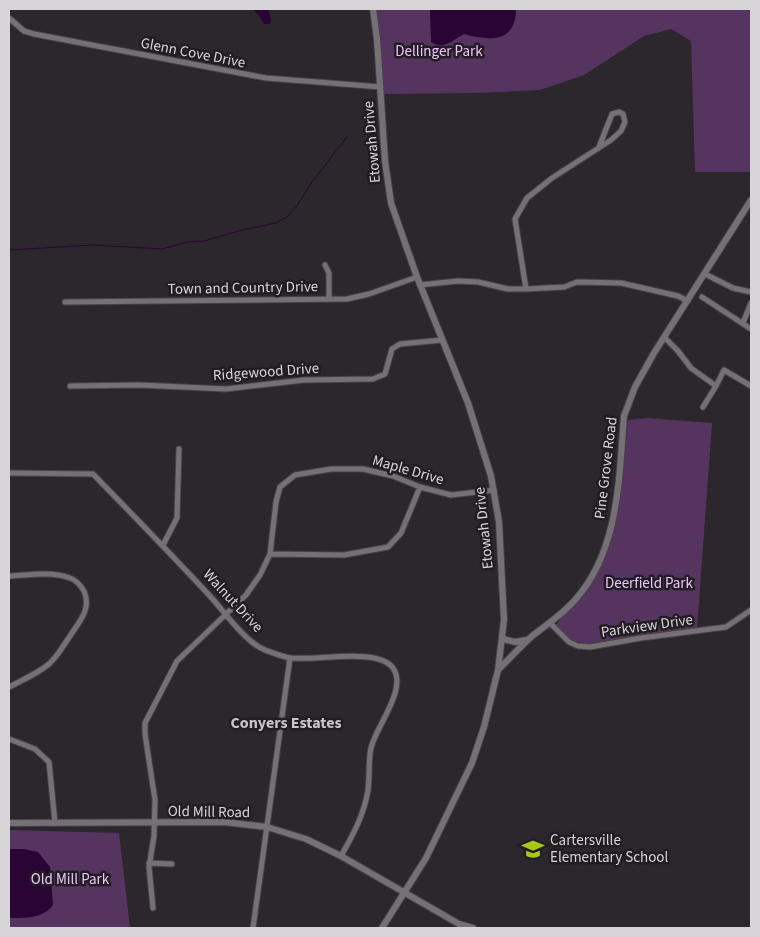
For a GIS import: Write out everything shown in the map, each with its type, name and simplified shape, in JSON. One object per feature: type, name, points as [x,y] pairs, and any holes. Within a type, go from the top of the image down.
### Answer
[{"type":"street","name":"Etowah Drive","points":[[373,9],[385,161],[390,197],[416,277],[468,403],[494,490],[499,522],[504,620],[498,670],[484,727],[472,763],[433,846],[382,928]]},
{"type":"street","name":"Glenn Cove Drive","points":[[9,18],[24,31],[34,34],[231,73],[266,78],[380,87]]},
{"type":"street","points":[[526,289],[515,219],[517,214],[527,198],[552,178],[599,148],[621,131],[625,122],[623,114],[619,112],[612,114],[599,148]]},
{"type":"street","name":"Pine Grove Road","points":[[498,670],[528,639],[569,607],[585,588],[602,554],[614,516],[624,416],[628,402],[635,387],[726,238],[748,210],[751,200]]},
{"type":"street","points":[[325,265],[329,273],[329,299]]},
{"type":"street","points":[[705,274],[732,288],[751,292]]},
{"type":"street","name":"Town and Country Drive","points":[[65,302],[329,299],[361,296],[416,277]]},
{"type":"street","points":[[420,285],[458,281],[478,282],[508,289],[526,289],[564,287],[577,282],[621,283],[678,296],[688,301]]},
{"type":"street","points":[[702,297],[751,329]]},
{"type":"street","points":[[743,323],[751,303]]},
{"type":"street","points":[[665,338],[692,368],[716,386]]},
{"type":"street","name":"Ridgewood Drive","points":[[70,386],[139,385],[226,389],[304,380],[373,379],[386,374],[392,349],[400,344],[442,340]]},
{"type":"street","points":[[702,407],[724,370],[751,386]]},
{"type":"street","points":[[163,544],[177,518],[179,449]]},
{"type":"street","name":"Maple Drive","points":[[153,908],[149,863],[154,841],[154,788],[145,734],[145,723],[177,661],[226,613],[260,575],[270,554],[276,502],[280,486],[295,475],[331,469],[363,470],[393,476],[420,487],[456,495],[494,490]]},
{"type":"street","name":"Walnut Drive","points":[[9,473],[93,474],[163,544],[241,632],[263,650],[290,658],[375,656],[388,661],[395,669],[398,680],[396,692],[370,750],[365,806],[359,824],[341,856]]},
{"type":"street","points":[[270,554],[344,555],[388,547],[401,533],[420,487]]},
{"type":"street","points":[[9,576],[38,574],[71,578],[82,588],[86,598],[86,608],[81,622],[57,655],[38,672],[9,687]]},
{"type":"street","name":"Parkview Drive","points":[[550,623],[569,642],[578,646],[590,647],[726,627],[751,610]]},
{"type":"street","points":[[503,639],[518,642],[528,639]]},
{"type":"street","points":[[503,639],[517,650]]},
{"type":"street","points":[[253,928],[290,658]]},
{"type":"street","points":[[9,739],[35,749],[49,762],[55,823]]},
{"type":"street","name":"Old Mill Road","points":[[9,823],[235,823],[267,826],[298,835],[341,856],[459,924],[473,928]]},
{"type":"street","points":[[149,863],[172,864]]},
{"type":"green space","name":"Dellinger Park","points":[[375,9],[751,9],[751,172],[695,172],[691,41],[671,29],[644,36],[584,75],[540,90],[384,94],[379,31]]},
{"type":"green space","name":"Deerfield Park","points":[[648,418],[712,423],[697,629],[587,644],[574,641],[568,638],[556,625],[591,584],[609,545],[622,483],[628,420]]},
{"type":"green space","name":"Old Mill Park","points":[[9,830],[119,833],[130,928],[9,928]]},
{"type":"shaded area","points":[[253,9],[268,9],[271,19],[270,24],[264,24]]},
{"type":"shaded area","points":[[430,9],[516,9],[515,20],[506,34],[499,37],[483,38],[464,34],[448,44],[440,45],[431,42]]},
{"type":"shaded area","points":[[9,849],[24,849],[38,852],[50,867],[53,905],[44,913],[33,917],[9,918]]},
{"type":"waterway","points":[[9,250],[92,245],[162,249],[187,242],[204,241],[276,223],[287,217],[297,206],[312,182],[347,137]]},
{"type":"place","name":"Cartersville Elementary School","points":[[533,849]]},
{"type":"district","name":"Conyers Estates","points":[[286,723]]}]
